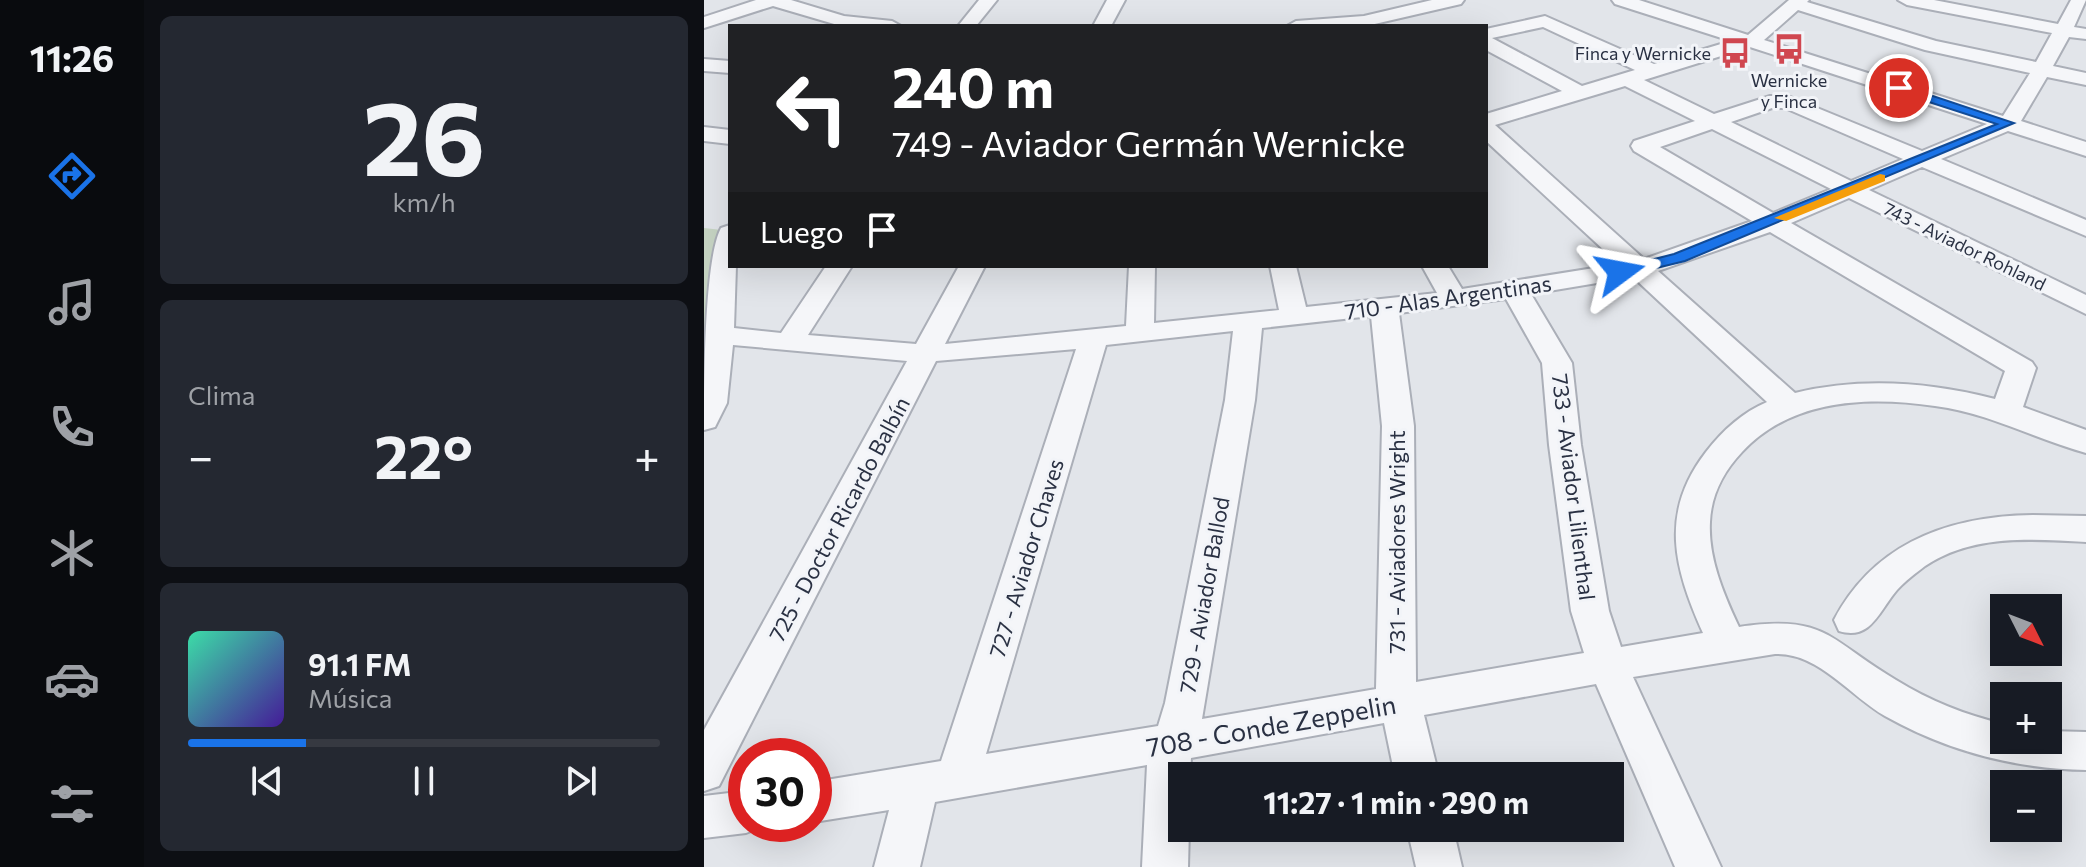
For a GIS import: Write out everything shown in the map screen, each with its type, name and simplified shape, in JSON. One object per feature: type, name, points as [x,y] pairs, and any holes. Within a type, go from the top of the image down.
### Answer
[{"type":"street","points":[[704,23],[773,0],[842,21],[872,24]]},
{"type":"street","points":[[969,24],[988,0]]},
{"type":"street","points":[[1103,24],[1116,0]]},
{"type":"street","points":[[1343,0],[1367,23]]},
{"type":"street","points":[[1621,0],[2086,149]]},
{"type":"street","points":[[1907,0],[2075,32]]},
{"type":"street","points":[[2008,123],[2018,112],[2040,71],[2075,32],[2080,0]]},
{"type":"street","points":[[1488,120],[1751,41],[1797,2],[1932,46],[2086,79]]},
{"type":"street","points":[[1343,24],[1367,23],[1469,5],[1512,26]]},
{"type":"street","points":[[1488,33],[1543,20],[1656,72]]},
{"type":"street","points":[[1488,43],[1582,94]]},
{"type":"street","points":[[704,65],[728,67]]},
{"type":"street","name":"743 - Aviador Rohland","points":[[1629,80],[2086,306]]},
{"type":"street","points":[[2006,412],[2031,362],[1770,223],[1642,146],[1770,102],[1795,104],[2086,229]]},
{"type":"street","name":"710 - Alas Argentinas","points":[[717,335],[927,354],[1248,323],[1454,299],[1641,268],[1680,257],[1770,223],[2008,123]]},
{"type":"street","points":[[1488,131],[1788,404]]},
{"type":"street","points":[[704,134],[728,137]]},
{"type":"street","points":[[704,223],[728,225]]},
{"type":"street","points":[[704,420],[712,403],[717,377],[717,335],[728,237]]},
{"type":"street","points":[[790,341],[838,268]]},
{"type":"street","name":"725 - Doctor Ricardo Balbín","points":[[704,772],[971,268]]},
{"type":"street","points":[[1140,333],[1142,268]]},
{"type":"street","points":[[1283,268],[1295,317]]},
{"type":"street","points":[[1436,268],[1454,299]]},
{"type":"street","name":"733 - Aviador Lilienthal","points":[[1514,289],[1557,363],[1561,376],[1565,445],[1590,611],[1608,666],[1698,867]]},
{"type":"street","name":"731 - Aviadores Wright","points":[[1384,307],[1398,426],[1396,686],[1414,762]]},
{"type":"street","name":"729 - Aviador Ballod","points":[[1165,867],[1168,775],[1184,711],[1240,400],[1248,323]]},
{"type":"street","name":"727 - Aviador Chaves","points":[[897,867],[937,782],[1094,338]]},
{"type":"street","points":[[1728,644],[1696,568],[1692,521],[1700,484],[1724,449],[1753,425],[1788,404],[1884,393],[1951,398],[2006,412],[2086,442]]},
{"type":"street","points":[[1853,620],[1892,572],[1932,546],[1990,527],[2086,529]]},
{"type":"street","name":"708 - Conde Zeppelin","points":[[832,799],[1728,644],[1797,638],[1823,650],[1863,681],[1924,716],[2022,746],[2086,751]]},
{"type":"street","points":[[704,817],[728,814]]},
{"type":"street","points":[[1433,842],[1439,867]]},
{"type":"green space","points":[[704,228],[722,230],[704,340]]},
{"type":"slow traffic","points":[[1781,218],[1880,178]]},
{"type":"place","name":"Wernicke y Finca","points":[[1789,49]]},
{"type":"place","name":"Finca y Wernicke","points":[[1735,53]]},
{"type":"route","points":[[1620,272],[1680,257],[1990,133],[2008,123],[1899,88]]}]
